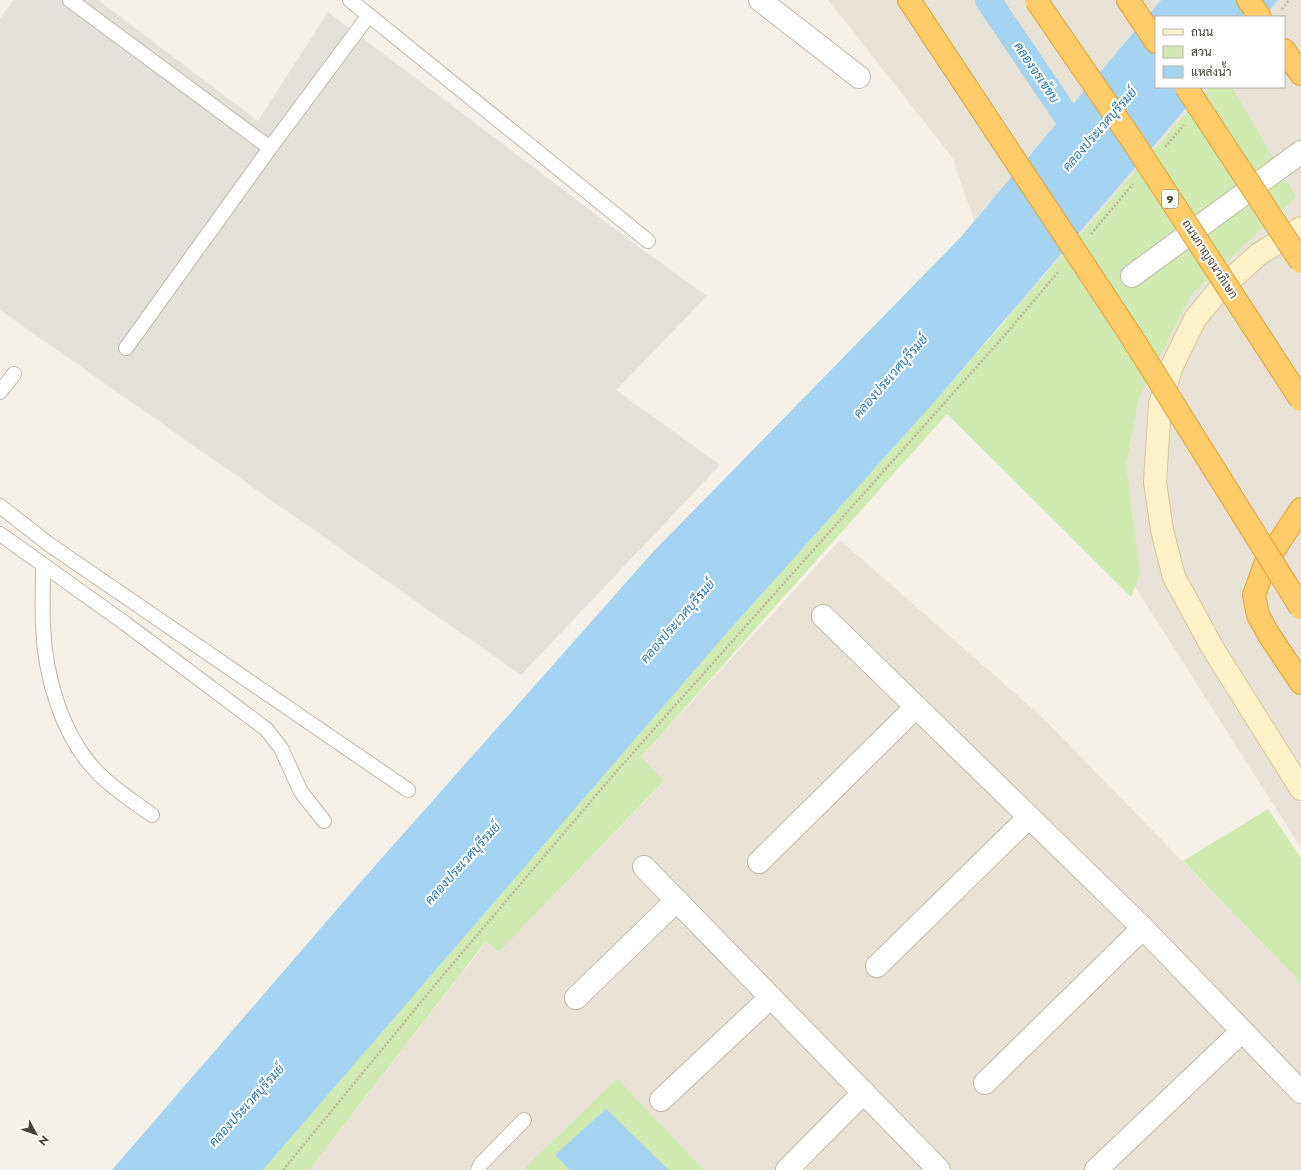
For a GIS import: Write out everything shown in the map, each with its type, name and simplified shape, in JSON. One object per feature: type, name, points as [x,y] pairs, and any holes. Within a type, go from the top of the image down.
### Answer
[{"type":"highway","points":[[909,0],[1131,336],[1301,608]]},
{"type":"highway","name":"ถนนกาญจนาภิเษก","points":[[1036,0],[1132,140],[1301,400]]},
{"type":"highway","points":[[1128,0],[1155,40]]},
{"type":"highway","points":[[1248,0],[1259,16]]},
{"type":"highway","points":[[1285,51],[1301,74]]},
{"type":"highway","points":[[1187,88],[1301,262]]},
{"type":"highway","points":[[1301,509],[1266,562],[1254,595],[1258,615],[1269,635],[1301,684]]},
{"type":"main road","points":[[1301,228],[1259,254],[1218,291],[1195,319],[1172,366],[1160,404],[1155,482],[1162,530],[1174,577],[1212,647],[1301,789]]},
{"type":"street","points":[[760,0],[859,77]]},
{"type":"street","points":[[1132,276],[1301,152]]},
{"type":"street","points":[[823,616],[1143,928],[1301,1092]]},
{"type":"street","points":[[759,862],[916,707]]},
{"type":"street","points":[[877,966],[1029,817]]},
{"type":"street","points":[[644,867],[939,1170]]},
{"type":"street","points":[[576,998],[677,900]]},
{"type":"street","points":[[985,1083],[1143,928]]},
{"type":"street","points":[[661,1100],[771,997]]},
{"type":"street","points":[[1096,1170],[1242,1031]]},
{"type":"street","points":[[787,1170],[864,1092]]},
{"type":"lane","points":[[70,0],[270,148]]},
{"type":"lane","points":[[350,0],[648,241]]},
{"type":"lane","points":[[126,348],[270,148],[369,15]]},
{"type":"lane","points":[[0,392],[14,374]]},
{"type":"lane","points":[[0,506],[50,545],[408,790]]},
{"type":"lane","points":[[0,534],[126,624],[266,729],[282,748],[301,792],[324,821]]},
{"type":"lane","points":[[43,565],[42,627],[50,681],[66,726],[84,756],[99,774],[152,815]]},
{"type":"lane","points":[[478,1170],[481,1164],[524,1120]]},
{"type":"path","points":[[1164,148],[1185,123]]},
{"type":"path","points":[[1088,238],[1134,184]]},
{"type":"path","points":[[284,1170],[444,974],[610,779],[1004,336],[1063,267]]},
{"type":"shaded area","points":[[14,0],[98,0],[258,121],[328,12],[639,247],[707,296],[616,390],[720,465],[521,675],[0,310],[0,18]]},
{"type":"shaded area","points":[[828,0],[1301,0],[1301,848],[1059,467],[952,157]]},
{"type":"shaded area","points":[[840,540],[1042,717],[1301,983],[1301,1170],[704,1170],[617,1078],[523,1170],[309,1170],[487,941],[499,952],[664,782],[641,757]]},
{"type":"green space","points":[[1208,88],[1233,88],[1296,197],[1191,295],[1139,397],[1126,464],[1140,574],[1131,597],[947,414],[641,757],[664,781],[499,952],[486,941],[309,1170],[263,1170],[725,635],[937,399]]},
{"type":"green space","points":[[1268,809],[1301,858],[1301,983],[1183,861]]},
{"type":"green space","points":[[617,1078],[704,1170],[523,1170]]},
{"type":"water","name":"คลองประเวศบุรีรมย์","points":[[1161,0],[1278,0],[1265,16],[1155,16],[1155,88],[1203,88],[937,399],[725,635],[263,1170],[112,1170],[358,885],[653,552],[960,238]]},
{"type":"water","points":[[606,1109],[668,1170],[570,1170],[555,1155]]},
{"type":"waterway","name":"คลองจรเข้ขบ","points":[[988,0],[1084,142]]}]
